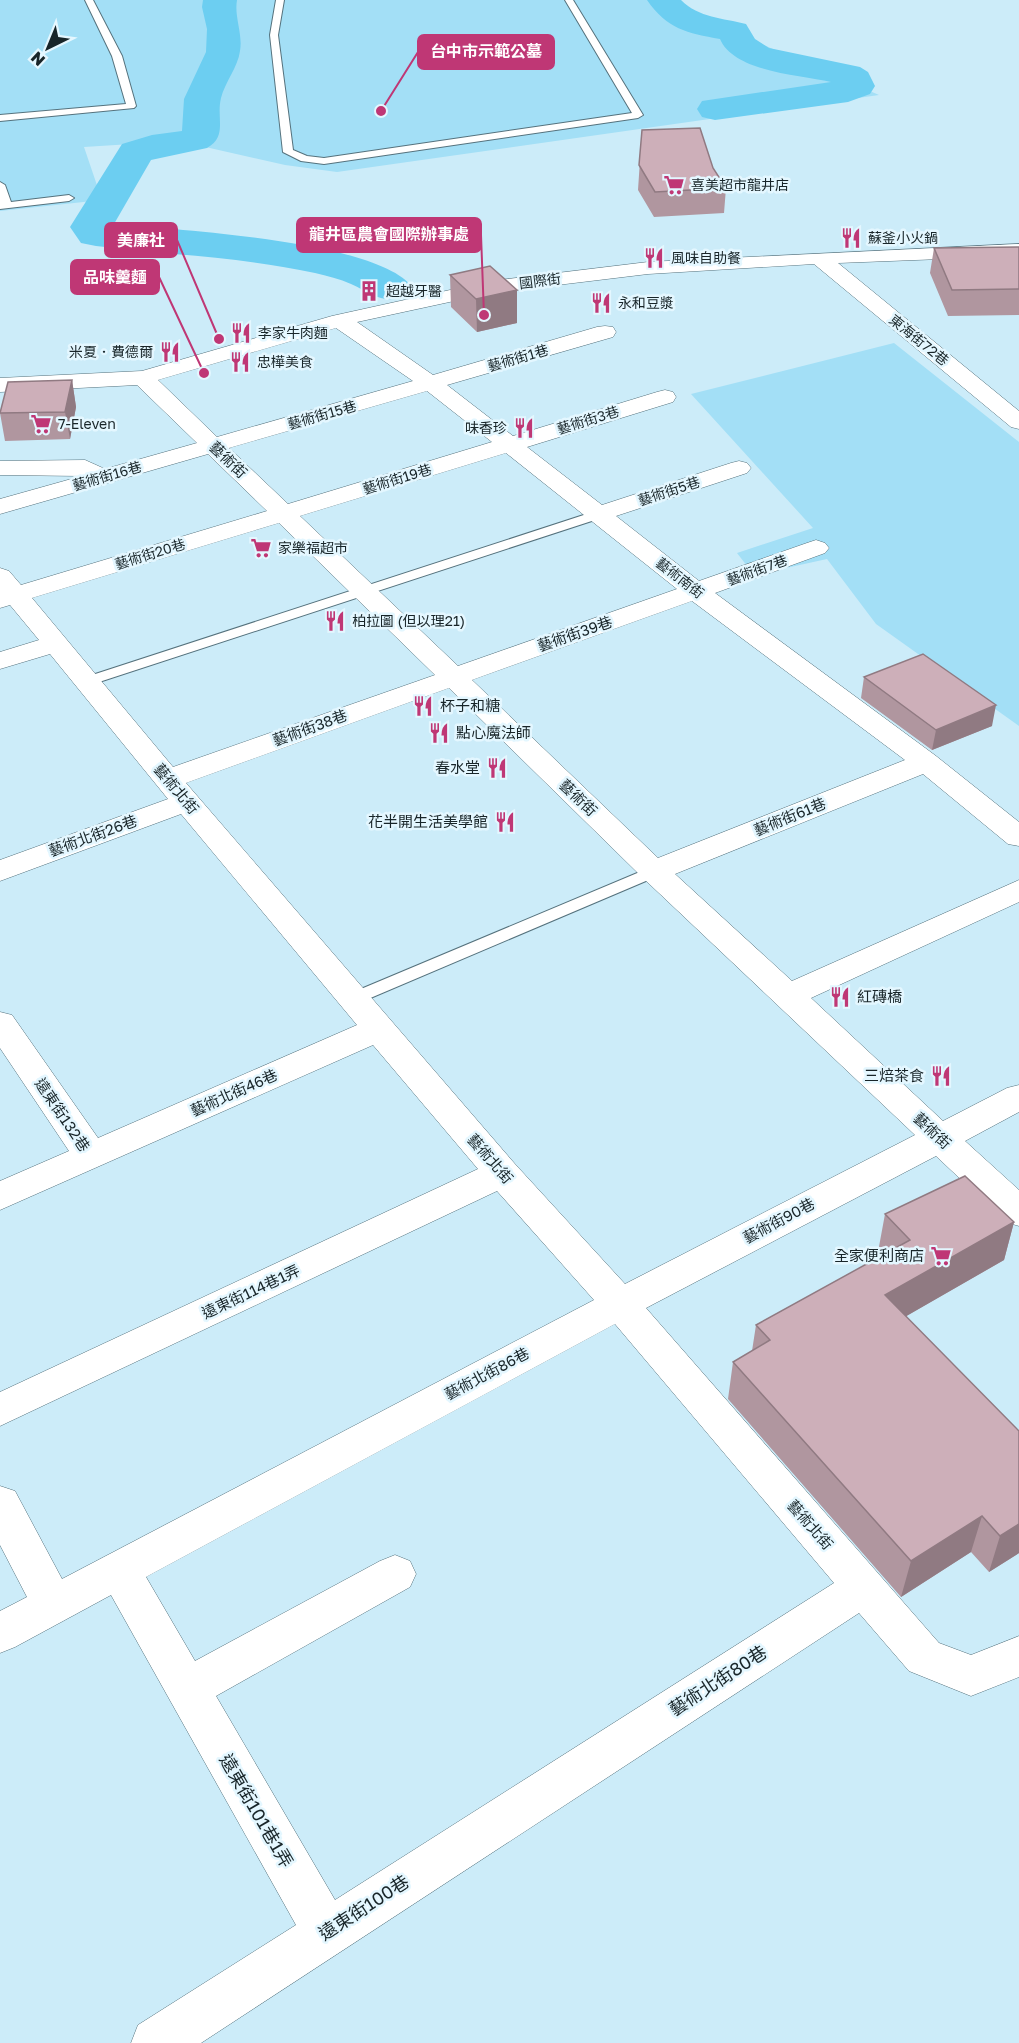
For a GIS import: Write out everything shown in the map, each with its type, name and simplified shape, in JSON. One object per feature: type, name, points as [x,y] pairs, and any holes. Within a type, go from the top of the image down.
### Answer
[{"type":"street","name":"國際街","points":[[0,386],[143,378],[339,320],[491,287],[648,268],[1019,250]]},
{"type":"street","name":"東海街72巷","points":[[819,258],[1019,422]]},
{"type":"street","name":"藝術南街","points":[[339,320],[430,383],[511,444],[697,592],[926,762],[1019,837]]},
{"type":"street","name":"藝術街1巷","points":[[430,383],[605,332]]},
{"type":"street","name":"藝術街","points":[[143,378],[654,871],[1019,1212]]},
{"type":"street","name":"藝術街15巷","points":[[214,446],[430,383]]},
{"type":"street","name":"藝術街3巷","points":[[511,444],[665,397]]},
{"type":"street","name":"藝術街19巷","points":[[283,513],[511,444]]},
{"type":"street","name":"藝術街16巷","points":[[0,507],[214,446]]},
{"type":"street","points":[[0,468],[85,467],[103,478]]},
{"type":"street","name":"藝術街5巷","points":[[599,514],[739,468]]},
{"type":"street","name":"藝術街20巷","points":[[6,590],[283,513]]},
{"type":"street","name":"藝術街7巷","points":[[697,592],[816,548]]},
{"type":"street","name":"藝術北街","points":[[6,590],[57,643],[177,790],[355,998],[378,1029],[502,1173],[620,1304],[924,1658],[971,1676],[1019,1656]]},
{"type":"street","name":"藝術街39巷","points":[[452,677],[697,592]]},
{"type":"street","points":[[0,661],[57,643]]},
{"type":"street","name":"藝術街38巷","points":[[177,790],[452,677]]},
{"type":"street","name":"藝術街61巷","points":[[654,871],[926,762]]},
{"type":"street","name":"藝術北街26巷","points":[[0,871],[177,790]]},
{"type":"street","points":[[787,996],[1019,890]]},
{"type":"street","name":"遠東街132巷","points":[[0,1023],[91,1156],[0,1196]]},
{"type":"street","name":"藝術北街46巷","points":[[91,1156],[378,1029]]},
{"type":"street","name":"藝術街90巷","points":[[620,1304],[1019,1097]]},
{"type":"street","name":"遠東街114巷1弄","points":[[0,1410],[502,1173]]},
{"type":"street","name":"藝術北街86巷","points":[[119,1569],[620,1304]]},
{"type":"street","points":[[0,1504],[53,1604]]},
{"type":"street","points":[[0,1633],[119,1569]]},
{"type":"street","name":"遠東街101巷1弄","points":[[119,1569],[326,1932]]},
{"type":"street","points":[[186,1689],[395,1574]]},
{"type":"street","name":"藝術北街80巷","points":[[573,1774],[864,1587]]},
{"type":"street","name":"遠東街100巷","points":[[156,2043],[573,1774]]},
{"type":"lane","points":[[0,118],[131,106],[117,56],[89,0]]},
{"type":"lane","points":[[280,0],[274,35],[288,152],[305,159],[324,161],[638,115],[569,0]]},
{"type":"lane","points":[[0,185],[3,205],[69,198]]},
{"type":"lane","points":[[88,681],[599,514]]},
{"type":"lane","points":[[355,998],[654,871]]},
{"type":"shaded area","points":[[0,0],[665,0],[879,95],[337,172],[285,165],[179,141],[84,147],[102,200],[0,211]]},
{"type":"shaded area","points":[[894,343],[1019,442],[1019,726],[876,624],[827,559],[754,575],[737,553],[813,528],[691,394]]},
{"type":"building","points":[[700,128],[713,168],[726,188],[655,192],[639,165],[642,130]]},
{"type":"building","points":[[1019,247],[1019,289],[952,290],[934,248]]},
{"type":"building","points":[[490,266],[517,290],[476,299],[450,275]]},
{"type":"building","points":[[72,380],[65,412],[0,413],[8,382]]},
{"type":"building","points":[[923,654],[996,705],[936,730],[864,677]]},
{"type":"building","points":[[965,1176],[1014,1222],[885,1295],[1019,1431],[1019,1524],[1000,1536],[982,1516],[911,1561],[733,1362],[770,1340],[756,1325],[910,1240],[885,1214]]},
{"type":"waterway","points":[[220,0],[219,7],[224,29],[223,52],[202,99],[201,136],[186,143],[152,146],[136,152],[91,227],[96,234],[294,256],[362,273],[391,288]]},
{"type":"waterway","points":[[664,0],[670,9],[686,20],[734,31],[740,45],[758,56],[847,75],[855,80],[857,86],[848,91],[715,109]]},
{"type":"place","name":"台中市示範公墓","points":[[381,111]]},
{"type":"place","name":"喜美超市龍井店","points":[[674,185]]},
{"type":"place","name":"蘇釜小火鍋","points":[[851,238]]},
{"type":"place","name":"風味自助餐","points":[[654,258]]},
{"type":"place","name":"超越牙醫","points":[[369,291]]},
{"type":"place","name":"永和豆漿","points":[[601,303]]},
{"type":"place","name":"龍井區農會國際辦事處","points":[[484,315]]},
{"type":"place","name":"李家牛肉麵","points":[[241,333]]},
{"type":"place","name":"美廉社","points":[[219,339]]},
{"type":"place","name":"米夏．費德爾","points":[[170,352]]},
{"type":"place","name":"忠樺美食","points":[[240,362]]},
{"type":"place","name":"品味羹麵","points":[[204,373]]},
{"type":"place","name":"7-Eleven","points":[[41,424]]},
{"type":"place","name":"味香珍","points":[[524,428]]},
{"type":"place","name":"家樂福超市","points":[[261,548]]},
{"type":"place","name":"柏拉圖 (但以理21)","points":[[335,621]]},
{"type":"place","name":"杯子和糖","points":[[423,706]]},
{"type":"place","name":"點心魔法師","points":[[439,733]]},
{"type":"place","name":"春水堂","points":[[497,768]]},
{"type":"place","name":"花半開生活美學館","points":[[505,822]]},
{"type":"place","name":"紅磚橋","points":[[840,997]]},
{"type":"place","name":"三焙茶食","points":[[941,1076]]},
{"type":"place","name":"全家便利商店","points":[[941,1256]]}]
